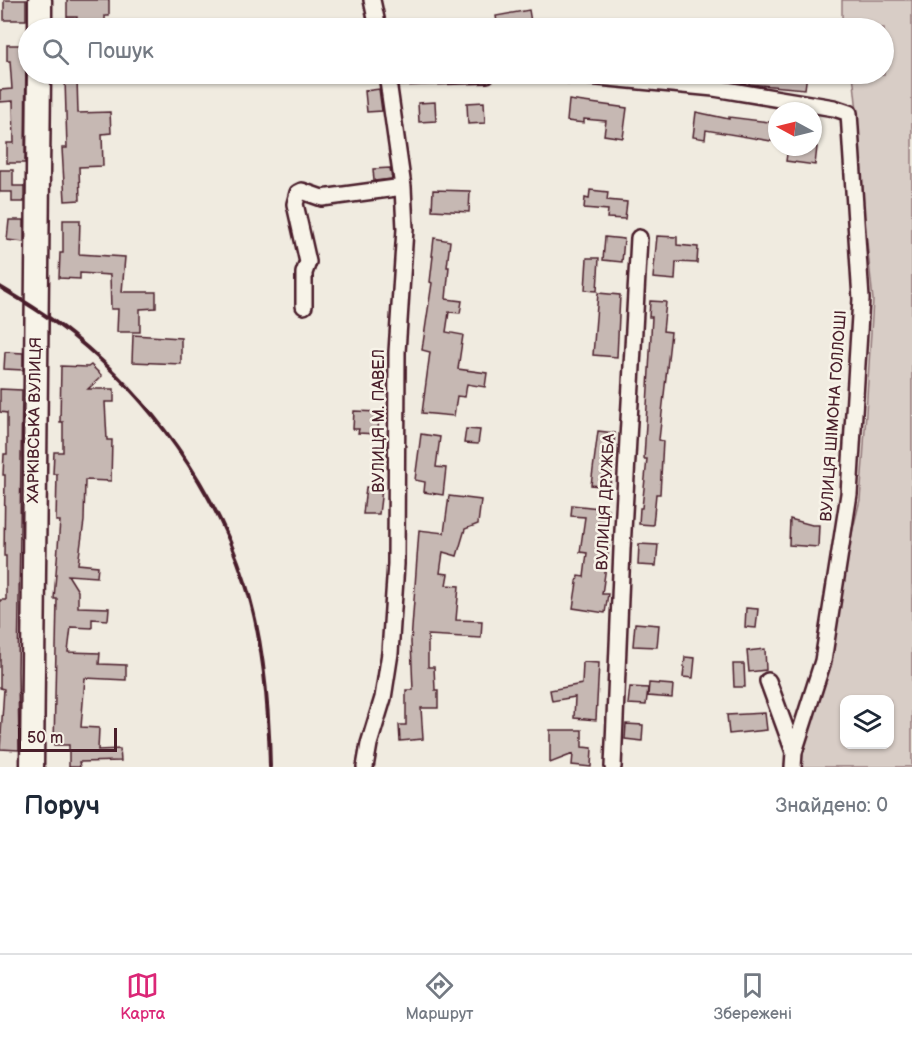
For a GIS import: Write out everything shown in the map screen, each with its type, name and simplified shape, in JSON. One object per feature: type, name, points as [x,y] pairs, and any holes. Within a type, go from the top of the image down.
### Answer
[{"type":"street","points":[[40,0],[40,18]]},
{"type":"street","points":[[372,0],[376,18]]},
{"type":"street","name":"ХАРКІВСЬКА ВУЛИЦЯ","points":[[32,767],[39,84]]},
{"type":"street","name":"ВУЛИЦЯ М. ПАВЕЛ","points":[[365,767],[369,744],[383,698],[390,653],[396,564],[397,352],[405,229],[403,188],[388,84]]},
{"type":"street","name":"ВУЛИЦЯ ШІМОНА ГОЛЛОШІ","points":[[672,84],[714,88],[834,108],[849,113],[861,299],[849,494],[823,661],[794,759]]},
{"type":"street","points":[[304,306],[304,273],[308,262],[295,204],[298,193],[302,191],[322,198],[403,188]]},
{"type":"street","name":"ВУЛИЦЯ ДРУЖБА","points":[[613,767],[622,537],[639,238]]},
{"type":"street","points":[[768,681],[794,759]]},
{"type":"shaded area","points":[[842,0],[912,0],[912,767],[801,767],[802,740],[860,500],[873,300],[861,184],[854,84],[894,84],[894,18],[842,18]]},
{"type":"building","points":[[4,0],[26,0],[26,18],[4,20]]},
{"type":"building","points":[[67,0],[109,0],[109,16],[105,18],[67,17]]},
{"type":"building","points":[[529,10],[530,18],[496,18],[496,16]]},
{"type":"building","points":[[7,45],[18,45],[18,84],[26,84],[25,163],[7,163],[7,143],[14,143],[13,101],[0,102],[0,90],[12,89],[10,61],[7,61]]},
{"type":"building","points":[[65,84],[77,84],[78,113],[110,112],[111,133],[102,134],[103,166],[79,167],[80,200],[65,201],[62,148],[67,148]]},
{"type":"building","points":[[749,84],[806,84],[805,89]]},
{"type":"building","points":[[379,89],[382,111],[367,112],[365,91]]},
{"type":"building","points":[[569,100],[627,108],[623,138],[604,135],[606,121],[584,119],[584,123],[567,121]]},
{"type":"building","points":[[435,102],[436,121],[419,122],[418,103]]},
{"type":"building","points":[[484,102],[485,123],[468,124],[467,103]]},
{"type":"building","points":[[696,112],[729,119],[729,117],[768,122],[768,140],[706,130],[705,139],[693,137]]},
{"type":"building","points":[[787,156],[816,156],[815,165],[786,161]]},
{"type":"building","points":[[390,168],[392,179],[374,181],[373,169]]},
{"type":"building","points":[[0,170],[13,170],[13,186],[24,186],[24,202],[12,202],[12,192],[0,192]]},
{"type":"building","points":[[433,190],[470,191],[469,212],[432,210]]},
{"type":"building","points":[[590,190],[608,192],[607,200],[627,202],[625,219],[607,218],[608,210],[584,208],[585,198],[589,199]]},
{"type":"building","points":[[9,220],[24,220],[24,242],[7,240]]},
{"type":"building","points":[[63,220],[80,220],[79,254],[125,257],[122,292],[156,292],[156,308],[140,309],[140,332],[117,332],[118,309],[111,309],[110,275],[80,273],[80,279],[59,278],[60,253],[63,253]]},
{"type":"building","points":[[657,236],[677,237],[677,245],[698,247],[697,263],[676,262],[675,280],[653,278]]},
{"type":"building","points":[[605,237],[624,239],[622,262],[603,260]]},
{"type":"building","points":[[434,238],[450,241],[446,299],[462,301],[460,313],[449,312],[446,332],[463,335],[458,369],[487,373],[485,387],[467,384],[465,397],[457,396],[454,416],[422,413],[430,352],[422,350],[432,283],[430,282]]},
{"type":"building","points":[[587,258],[599,258],[597,291],[585,290]]},
{"type":"building","points":[[598,293],[620,295],[617,357],[593,355]]},
{"type":"building","points":[[650,301],[666,302],[663,331],[671,332],[659,440],[663,441],[660,494],[656,494],[653,525],[639,524],[647,459],[644,459],[652,317],[649,317]]},
{"type":"building","points":[[133,335],[181,338],[181,364],[132,362]]},
{"type":"building","points":[[5,352],[23,353],[23,370],[4,369]]},
{"type":"building","points":[[91,365],[102,376],[88,389],[114,389],[114,402],[105,402],[107,440],[112,440],[111,481],[85,480],[84,521],[78,564],[98,566],[97,577],[68,575],[78,591],[78,607],[109,608],[108,620],[92,619],[92,628],[71,627],[68,652],[100,653],[99,664],[126,665],[126,680],[85,678],[81,727],[99,728],[98,750],[120,749],[121,761],[79,762],[80,767],[69,767],[69,745],[54,745],[57,599],[54,599],[60,521],[56,521],[57,474],[53,474],[54,452],[63,452],[63,422],[60,422],[61,366],[88,367]]},
{"type":"building","points":[[0,389],[22,390],[19,750],[0,749],[4,689],[0,688],[0,600],[6,600],[5,475],[3,475],[4,454],[7,454],[7,413],[0,412]]},
{"type":"building","points":[[354,411],[379,412],[378,434],[358,433],[359,429],[353,429]]},
{"type":"building","points":[[466,429],[480,430],[478,444],[464,443]]},
{"type":"building","points":[[598,431],[615,433],[610,487],[591,485]]},
{"type":"building","points":[[421,434],[440,437],[436,467],[446,468],[443,495],[424,492],[425,482],[415,480]]},
{"type":"building","points":[[366,487],[382,489],[379,514],[363,514]]},
{"type":"building","points":[[449,496],[481,500],[478,524],[465,529],[457,556],[443,552],[440,573],[448,574],[446,585],[459,586],[456,620],[482,621],[481,638],[428,635],[428,667],[434,667],[438,708],[421,708],[423,739],[400,741],[399,725],[406,725],[406,690],[413,690],[411,642],[419,530],[444,533]]},
{"type":"building","points":[[572,505],[608,509],[604,545],[609,546],[602,594],[608,594],[605,613],[573,608],[578,576],[584,577],[587,553],[580,552],[585,517],[571,516]]},
{"type":"building","points":[[790,519],[819,525],[818,547],[789,545]]},
{"type":"building","points":[[639,544],[658,545],[656,566],[638,565]]},
{"type":"building","points":[[746,608],[758,609],[756,628],[745,627]]},
{"type":"building","points":[[635,623],[659,625],[657,647],[633,646]]},
{"type":"building","points":[[765,649],[766,670],[749,672],[747,651]]},
{"type":"building","points":[[685,657],[695,658],[693,678],[683,677]]},
{"type":"building","points":[[583,662],[599,663],[596,720],[574,718],[575,697],[552,701],[550,690],[582,684]]},
{"type":"building","points":[[733,664],[744,664],[745,687],[734,687]]},
{"type":"building","points":[[649,683],[673,685],[672,698],[648,696]]},
{"type":"building","points":[[630,687],[648,688],[646,705],[628,704]]},
{"type":"building","points":[[765,713],[767,730],[729,734],[727,715]]},
{"type":"building","points":[[626,724],[643,725],[642,741],[625,739]]},
{"type":"building","points":[[550,730],[582,730],[582,747],[592,748],[591,767],[572,765],[573,754],[550,763]]},
{"type":"railway","points":[[0,287],[72,335],[128,387],[176,446],[216,512],[245,582],[257,627],[264,674],[270,767]]}]
